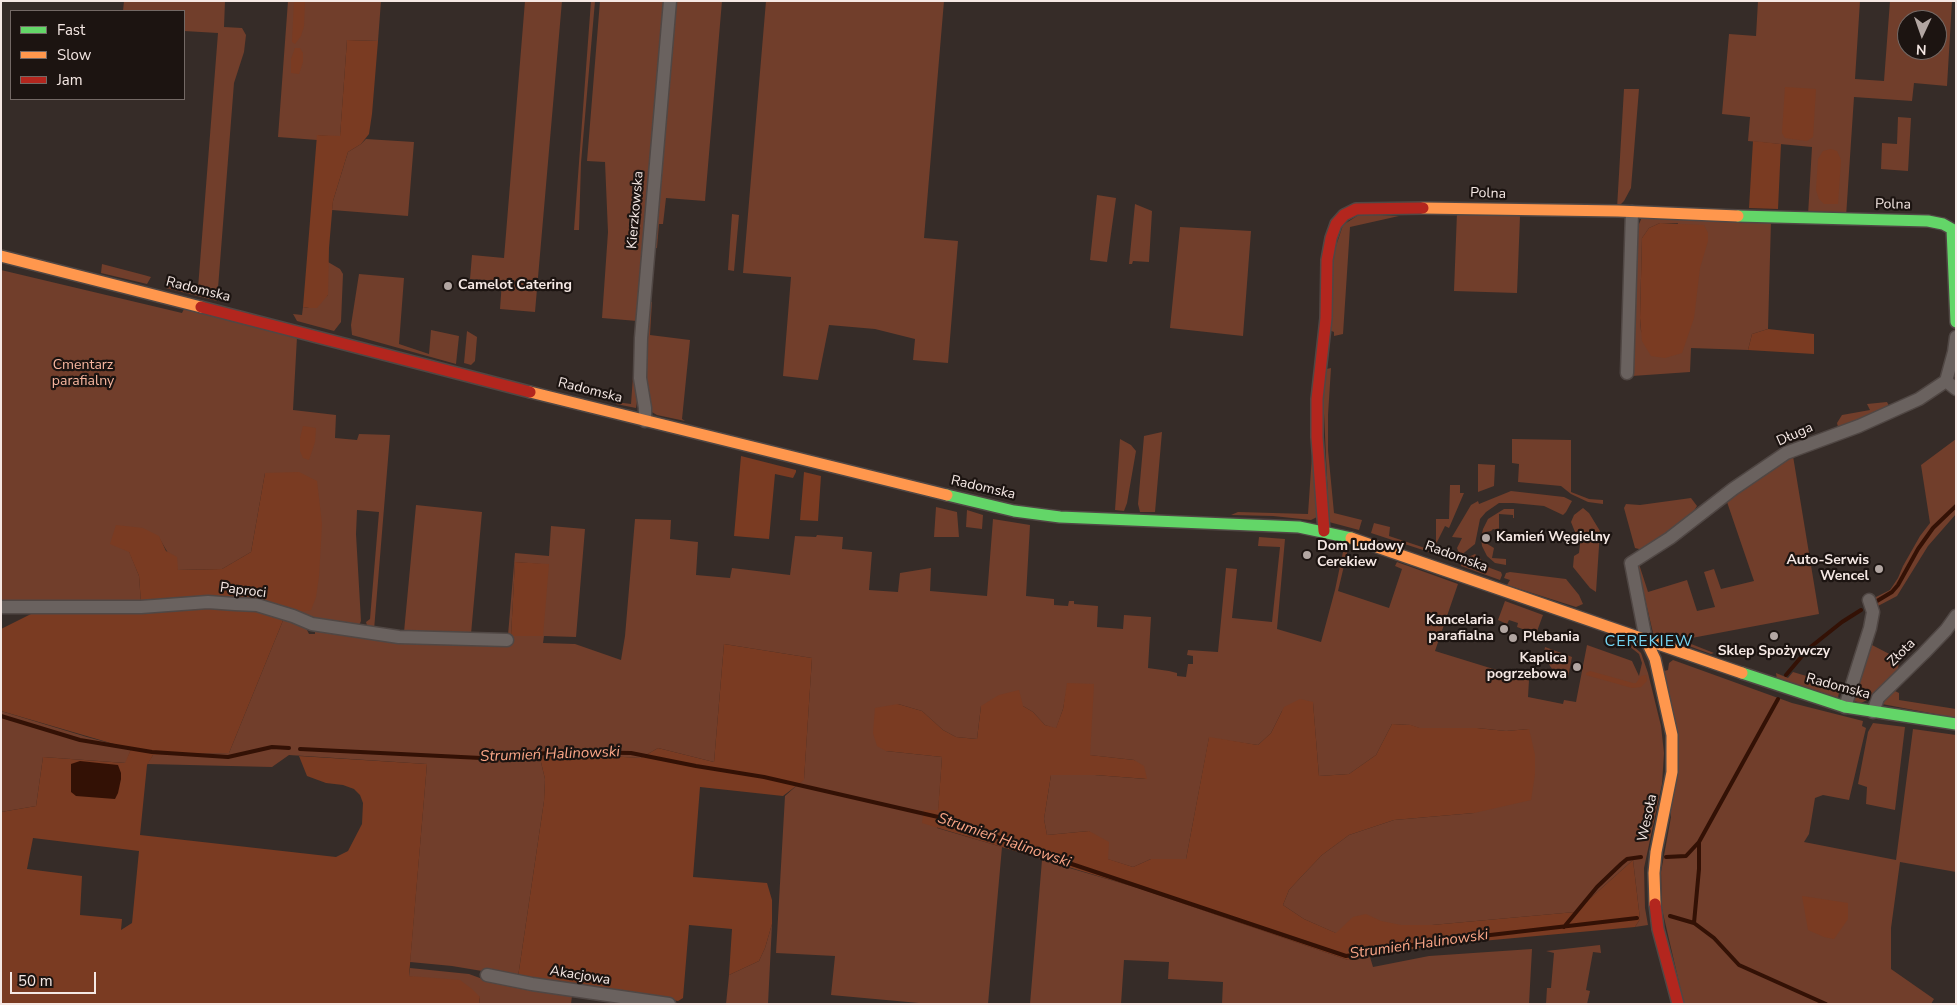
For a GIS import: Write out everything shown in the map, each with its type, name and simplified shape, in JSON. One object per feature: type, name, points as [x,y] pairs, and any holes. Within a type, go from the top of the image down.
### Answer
[{"type":"street","name":"Kierzkowska","points":[[645,421],[645,408],[640,378],[641,338],[670,1]]},
{"type":"street","name":"Polna","points":[[1324,532],[1318,437],[1319,369],[1326,318],[1328,250],[1336,224],[1344,215],[1356,209],[1464,208],[1928,221],[1943,224],[1952,229],[1956,322]]},
{"type":"street","points":[[1627,373],[1632,212]]},
{"type":"street","name":"Radomska","points":[[1,256],[645,421],[1014,511],[1060,517],[1270,525],[1324,532],[1382,547],[1767,682],[1845,706],[1872,712],[1956,724]]},
{"type":"street","name":"Długa","points":[[1646,640],[1631,563],[1670,538],[1733,488],[1786,453],[1859,426],[1951,385],[1956,337]]},
{"type":"street","points":[[1845,706],[1870,628],[1873,612],[1869,600]]},
{"type":"street","name":"Paproci","points":[[1,607],[141,607],[208,602],[257,605],[312,624],[399,637],[507,640]]},
{"type":"street","name":"Złota","points":[[1872,712],[1878,698],[1946,630],[1956,616]]},
{"type":"street","name":"Wesoła","points":[[1646,640],[1655,659],[1672,735],[1672,778],[1656,852],[1654,899],[1658,929],[1678,1004]]},
{"type":"street","name":"Akacjowa","points":[[487,975],[532,984],[669,1004]]},
{"type":"green space","points":[[124,1],[225,1],[224,27],[242,28],[246,35],[244,52],[234,83],[217,301],[166,288],[165,280],[198,288],[218,33],[185,31],[185,10],[123,10]]},
{"type":"green space","points":[[288,1],[381,1],[378,41],[347,40],[340,137],[317,135],[317,140],[278,137]]},
{"type":"green space","points":[[525,1],[562,1],[535,312],[500,309],[502,281],[470,279],[472,255],[504,258]]},
{"type":"green space","points":[[591,1],[595,1],[581,163],[579,230],[574,230]]},
{"type":"green space","points":[[600,1],[666,1],[640,402],[637,402],[636,408],[616,404],[616,402],[631,404],[637,321],[602,318],[608,232],[605,162],[587,161]]},
{"type":"green space","points":[[675,1],[722,1],[705,201],[666,198],[663,224],[659,224],[657,248],[653,248]]},
{"type":"green space","points":[[766,1],[944,1],[924,238],[958,241],[948,363],[913,360],[915,339],[875,329],[829,325],[818,380],[783,376],[791,277],[743,273]]},
{"type":"green space","points":[[1758,1],[1860,1],[1855,79],[1884,81],[1890,1],[1952,1],[1947,86],[1914,83],[1912,101],[1854,97],[1846,217],[1808,215],[1812,147],[1748,141],[1750,117],[1722,114],[1729,34],[1756,36]]},
{"type":"green space","points":[[1624,89],[1639,89],[1631,188],[1624,201],[1617,208]]},
{"type":"green space","points":[[1898,117],[1911,118],[1908,171],[1881,169],[1882,143],[1897,144]]},
{"type":"green space","points":[[366,139],[414,142],[408,216],[332,210],[348,152]]},
{"type":"green space","points":[[1097,195],[1116,198],[1107,262],[1090,260]]},
{"type":"green space","points":[[1135,204],[1152,211],[1149,262],[1133,261],[1132,264],[1129,264]]},
{"type":"green space","points":[[1457,212],[1520,216],[1517,293],[1454,291]]},
{"type":"green space","points":[[732,214],[739,215],[734,271],[728,270]]},
{"type":"green space","points":[[1360,214],[1399,216],[1350,227],[1343,334],[1334,336],[1334,332],[1329,330],[1333,255],[1343,225]]},
{"type":"green space","points":[[1642,217],[1771,221],[1768,329],[1752,334],[1748,350],[1691,348],[1690,372],[1632,376],[1636,231]],"holes":[[[1660,223],[1678,223],[1653,350],[1641,331],[1642,238],[1649,228]]]},
{"type":"green space","points":[[1180,227],[1251,231],[1243,336],[1170,328]]},
{"type":"green space","points":[[328,262],[340,269],[343,274],[341,322],[334,331],[297,321],[293,314],[302,315],[303,307],[309,308],[328,295]]},
{"type":"green space","points":[[102,264],[151,277],[147,284],[101,273]]},
{"type":"green space","name":"Cmentarz parafialny","points":[[1,270],[182,313],[184,309],[297,337],[293,410],[336,415],[335,438],[357,440],[359,434],[390,435],[374,630],[368,629],[366,622],[370,619],[379,512],[357,510],[356,534],[361,621],[358,628],[335,625],[290,613],[265,473],[251,552],[222,569],[178,570],[158,536],[129,551],[139,576],[141,603],[1,601]]},
{"type":"green space","points":[[359,274],[404,278],[399,344],[429,354],[431,330],[459,336],[456,364],[352,335],[351,325]]},
{"type":"green space","points":[[650,302],[652,302],[650,335],[690,340],[682,419],[685,421],[657,415],[650,411],[646,374]]},
{"type":"green space","points":[[467,331],[477,337],[475,361],[471,365],[464,363]]},
{"type":"green space","points":[[1331,368],[1328,450],[1334,513],[1362,520],[1359,530],[1329,522],[1322,370]]},
{"type":"green space","points":[[1887,402],[1889,406],[1897,402],[1873,416],[1838,427],[1837,423],[1842,415],[1870,410],[1867,404]]},
{"type":"green space","points":[[1162,432],[1155,512],[1140,512],[1138,504],[1144,436]]},
{"type":"green space","points":[[1120,439],[1131,445],[1136,451],[1124,511],[1115,510]]},
{"type":"green space","points":[[1512,439],[1571,440],[1571,492],[1589,499],[1603,500],[1603,504],[1588,502],[1571,494],[1561,486],[1518,482],[1519,464],[1512,463]]},
{"type":"green space","points":[[1956,439],[1956,514],[1928,546],[1897,596],[1878,606],[1874,598],[1890,590],[1920,536],[1930,523],[1921,465]]},
{"type":"green space","points":[[1312,455],[1319,516],[1311,520],[1273,516],[1231,515],[1238,512],[1308,514]]},
{"type":"green space","points":[[1793,456],[1819,614],[1681,640],[1714,653],[1711,654],[1653,633],[1639,573],[1639,564],[1648,592],[1687,580],[1697,611],[1715,607],[1704,572],[1714,569],[1721,589],[1754,581],[1727,502],[1677,539],[1672,545],[1671,542],[1764,470]]},
{"type":"green space","points":[[1478,464],[1495,465],[1494,486],[1478,492]]},
{"type":"green space","points":[[1450,485],[1460,485],[1460,493],[1464,493],[1449,528],[1445,526],[1436,544],[1436,519],[1449,519]]},
{"type":"green space","points":[[1511,491],[1564,497],[1572,501],[1563,515],[1544,506],[1499,503],[1480,519],[1475,544],[1460,556],[1457,548],[1462,538],[1452,537],[1471,505],[1478,501],[1479,504]]},
{"type":"green space","points":[[1691,498],[1697,506],[1690,517],[1643,550],[1635,548],[1624,508],[1626,504],[1640,505]]},
{"type":"green space","points":[[416,505],[482,512],[471,634],[508,635],[515,553],[549,556],[551,526],[585,529],[576,637],[544,636],[543,643],[575,644],[621,660],[625,636],[635,519],[671,520],[670,539],[698,542],[696,575],[730,578],[732,568],[790,575],[795,536],[816,537],[817,535],[843,537],[842,549],[872,552],[869,590],[898,592],[900,573],[931,568],[930,591],[987,596],[993,519],[1030,525],[1026,596],[1054,599],[1054,605],[1068,606],[1069,601],[1074,601],[1074,604],[1098,606],[1097,627],[1123,629],[1124,615],[1151,617],[1148,668],[1169,671],[1177,673],[1177,676],[1186,677],[1188,664],[1193,664],[1193,656],[1187,655],[1188,650],[1218,652],[1226,568],[1237,569],[1232,618],[1272,622],[1280,547],[1258,546],[1259,537],[1285,539],[1277,629],[1321,642],[1344,547],[1348,549],[1338,591],[1389,608],[1402,569],[1395,566],[1397,562],[1458,584],[1435,651],[1529,680],[1528,697],[1563,704],[1564,700],[1576,702],[1587,645],[1632,661],[1639,676],[1642,663],[1639,654],[1629,646],[1617,642],[1618,639],[1632,645],[1641,653],[1661,726],[1664,753],[1662,784],[1644,868],[1645,908],[1648,925],[1635,927],[1640,919],[1633,860],[1575,912],[1432,925],[1356,942],[1304,919],[1283,905],[1289,890],[1301,877],[1322,855],[1349,835],[1394,820],[1474,813],[1529,729],[1506,731],[1477,728],[1419,728],[1410,725],[1392,724],[1376,755],[1349,774],[1319,776],[1313,703],[1282,711],[1271,733],[1258,745],[1209,738],[1186,859],[1151,859],[1133,867],[1107,859],[1089,831],[1047,835],[1044,819],[1051,775],[1095,775],[1146,779],[1134,760],[1089,755],[1068,683],[1063,709],[1056,729],[1045,725],[1033,712],[1023,706],[981,706],[977,739],[956,737],[943,730],[922,711],[898,704],[886,751],[942,757],[937,828],[1002,847],[988,1004],[930,1004],[831,995],[835,956],[776,953],[785,796],[804,779],[812,658],[724,644],[714,762],[658,748],[641,758],[555,753],[540,758],[545,779],[544,801],[518,977],[452,966],[410,962],[427,764],[289,755],[272,767],[147,764],[153,755],[229,753],[284,618],[305,626],[309,634],[315,634],[315,627],[404,632]],"holes":[[[515,562],[541,564],[511,636]]]},
{"type":"green space","points":[[936,507],[957,512],[959,537],[934,537]]},
{"type":"green space","points":[[1583,508],[1589,513],[1600,531],[1596,592],[1590,588],[1573,567],[1574,556],[1579,553],[1581,536],[1575,532],[1571,522],[1574,515]]},
{"type":"green space","points":[[1504,509],[1514,509],[1514,518],[1513,515],[1499,514],[1499,530],[1493,529],[1485,532],[1484,542],[1494,548],[1492,558],[1506,559],[1506,565],[1495,563],[1487,556],[1482,546],[1481,538],[1488,519]]},
{"type":"green space","points":[[967,510],[983,515],[982,529],[966,527]]},
{"type":"green space","points":[[1374,523],[1390,527],[1389,536],[1428,549],[1429,552],[1371,533]]},
{"type":"green space","points":[[1475,554],[1490,568],[1501,572],[1500,580],[1461,566],[1462,560]]},
{"type":"green space","points":[[1506,573],[1566,579],[1579,595],[1583,604],[1576,607],[1507,585],[1510,580],[1504,578]]},
{"type":"green space","points":[[1505,601],[1543,615],[1536,634],[1517,627],[1518,623],[1509,620],[1507,624],[1498,620]]},
{"type":"green space","points":[[1872,645],[1899,659],[1898,671],[1873,697],[1861,703],[1854,701],[1855,694]]},
{"type":"green space","points":[[1545,647],[1572,657],[1568,678],[1555,673],[1544,653]]},
{"type":"green space","points":[[1673,660],[1792,703],[1863,721],[1862,726],[1866,728],[1849,800],[1823,795],[1815,798],[1809,834],[1804,842],[1896,860],[1913,729],[1956,735],[1956,872],[1900,862],[1891,928],[1891,969],[1934,999],[1931,1004],[1684,1004],[1662,909],[1661,872],[1671,817],[1664,671],[1668,670],[1669,663]]},
{"type":"green space","points":[[1793,672],[1840,686],[1838,698],[1777,680],[1776,673],[1788,678]]},
{"type":"green space","points":[[1891,689],[1899,693],[1899,700],[1956,709],[1956,718],[1882,704],[1883,698]]},
{"type":"green space","points":[[1,711],[131,749],[126,763],[43,757],[36,806],[1,812]]},
{"type":"green space","points":[[1873,723],[1905,727],[1895,810],[1866,804],[1867,787],[1858,784],[1868,732]]},
{"type":"green space","points":[[1042,860],[1138,888],[1348,960],[1370,957],[1373,967],[1429,956],[1532,949],[1529,1004],[1222,1004],[1223,982],[1168,979],[1169,962],[1124,960],[1121,1004],[1030,1004]]},
{"type":"green space","points":[[772,924],[768,1004],[726,1004],[729,975],[759,961]]},
{"type":"green space","points":[[1600,945],[1601,953],[1593,952],[1586,990],[1590,991],[1587,1004],[1546,1004],[1547,988],[1551,988],[1554,953],[1546,951]]},
{"type":"green space","points":[[410,968],[469,974],[488,981],[572,996],[571,1004],[479,1004],[480,997],[409,976]]},
{"type":"shaded area","points":[[294,1],[305,1],[304,26],[301,36],[295,44],[292,42]]},
{"type":"shaded area","points":[[347,40],[378,41],[372,114],[369,134],[361,144],[348,152],[333,201],[328,295],[317,308],[309,308],[303,307],[317,135],[340,136]]},
{"type":"shaded area","points":[[295,48],[300,48],[303,53],[303,62],[299,74],[291,73],[291,59]]},
{"type":"shaded area","points":[[1785,87],[1816,89],[1813,137],[1807,141],[1785,138],[1782,133]]},
{"type":"shaded area","points":[[1753,141],[1781,144],[1778,209],[1749,208]]},
{"type":"shaded area","points":[[1831,149],[1837,151],[1841,160],[1838,204],[1824,204],[1819,199],[1816,190],[1818,159],[1823,151]]},
{"type":"shaded area","points":[[1660,223],[1704,225],[1708,233],[1708,241],[1700,268],[1694,318],[1682,353],[1665,358],[1651,356],[1642,341],[1640,318],[1642,238],[1649,228]]},
{"type":"shaded area","points":[[1768,329],[1814,334],[1814,354],[1748,350],[1752,334]]},
{"type":"shaded area","points":[[303,426],[316,428],[315,442],[309,460],[303,458],[300,451],[300,438]]},
{"type":"shaded area","points":[[741,456],[796,470],[793,478],[775,474],[769,539],[734,536]]},
{"type":"shaded area","points":[[299,472],[317,481],[322,524],[316,597],[311,610],[290,613],[284,618],[229,753],[153,755],[147,765],[140,835],[336,857],[348,851],[362,824],[363,803],[360,795],[354,789],[343,785],[326,783],[307,776],[299,756],[427,764],[409,976],[460,980],[480,997],[479,1004],[1,1004],[1,812],[36,806],[43,757],[125,763],[131,749],[1,711],[1,629],[35,612],[141,603],[139,576],[129,552],[110,544],[116,525],[143,528],[159,536],[166,551],[177,557],[178,570],[222,569],[251,552],[265,473]],"holes":[[[33,838],[139,851],[132,923],[121,930],[122,919],[80,915],[82,876],[27,869]]]},
{"type":"shaded area","points":[[804,472],[821,476],[818,521],[800,520]]},
{"type":"shaded area","points":[[515,562],[549,564],[543,636],[511,636]]},
{"type":"shaded area","points":[[724,644],[812,658],[804,780],[783,796],[700,787],[693,877],[767,883],[772,900],[772,924],[759,961],[729,975],[732,929],[689,925],[683,998],[678,1001],[518,977],[544,801],[545,779],[540,758],[555,753],[641,758],[658,748],[714,762]]},
{"type":"shaded area","points":[[1590,671],[1633,683],[1636,683],[1641,676],[1646,675],[1647,681],[1641,687],[1632,688],[1586,675]]},
{"type":"shaded area","points":[[1067,683],[1094,684],[1090,755],[1134,760],[1144,766],[1147,779],[1095,775],[1051,775],[1044,819],[1047,835],[1089,831],[1109,842],[1108,859],[1133,867],[1151,859],[1186,859],[1209,737],[1258,745],[1271,733],[1284,707],[1300,699],[1313,702],[1319,776],[1349,774],[1376,755],[1392,724],[1411,725],[1420,728],[1477,728],[1506,731],[1529,729],[1535,755],[1535,774],[1531,800],[1474,813],[1394,820],[1349,835],[1322,855],[1301,877],[1289,890],[1283,905],[1304,919],[1336,933],[1353,917],[1366,914],[1381,921],[1401,925],[1432,925],[1575,912],[1633,860],[1640,919],[1635,927],[1438,945],[1348,960],[1138,888],[922,823],[924,810],[938,810],[942,757],[886,751],[877,746],[873,733],[875,708],[898,704],[922,711],[943,730],[956,737],[977,739],[981,706],[999,695],[1019,690],[1023,706],[1033,712],[1045,725],[1056,728],[1063,709]]},
{"type":"shaded area","points":[[80,761],[118,765],[121,779],[115,799],[76,796],[71,792],[71,764]]},
{"type":"shaded area","points":[[1802,896],[1848,903],[1848,919],[1834,939],[1808,930]]},
{"type":"waterway","name":"Strumień Halinowski","points":[[1877,601],[1892,592],[1898,585],[1918,549],[1933,528],[1956,506]]},
{"type":"waterway","name":"Strumień Halinowski","points":[[1786,675],[1808,649],[1842,622],[1861,610]]},
{"type":"waterway","name":"Strumień Halinowski","points":[[1694,923],[1699,869],[1699,842],[1778,699]]},
{"type":"waterway","name":"Strumień Halinowski","points":[[1,716],[80,740],[152,752],[228,757],[272,747],[289,748]]},
{"type":"waterway","name":"Strumień Halinowski","points":[[300,749],[481,758],[562,752],[631,753],[764,777],[960,822],[1033,851],[1346,956],[1430,942],[1637,918]]},
{"type":"waterway","points":[[1666,857],[1686,856],[1699,842]]},
{"type":"waterway","points":[[1564,927],[1597,887],[1621,864],[1627,859],[1641,857]]},
{"type":"waterway","points":[[1670,916],[1694,923],[1714,938],[1739,965],[1826,1004]]},
{"type":"traffic: fast","points":[[1738,216],[1928,221],[1943,224],[1952,229],[1956,322]]},
{"type":"traffic: fast","points":[[947,495],[1014,511],[1060,517],[1299,527],[1351,538]]},
{"type":"traffic: fast","points":[[1742,673],[1845,707],[1956,724]]},
{"type":"traffic: slow","points":[[1423,208],[1618,211],[1738,216]]},
{"type":"traffic: slow","points":[[1,256],[201,307]]},
{"type":"traffic: slow","points":[[530,392],[947,495]]},
{"type":"traffic: slow","points":[[1351,538],[1742,673]]},
{"type":"traffic: slow","points":[[1646,640],[1655,659],[1672,735],[1672,772],[1656,852],[1654,873],[1655,904]]},
{"type":"traffic: jam","points":[[1324,531],[1317,437],[1317,399],[1326,318],[1327,260],[1331,238],[1336,224],[1344,215],[1356,209],[1423,208]]},
{"type":"traffic: jam","points":[[201,307],[530,392]]},
{"type":"traffic: jam","points":[[1655,904],[1658,929],[1678,1004]]},
{"type":"place","name":"Camelot Catering","points":[[448,286]]},
{"type":"place","name":"Kamień Węgielny","points":[[1486,538]]},
{"type":"place","name":"Dom Ludowy Cerekiew","points":[[1307,555]]},
{"type":"place","name":"Auto-Serwis Wencel","points":[[1879,569]]},
{"type":"place","name":"Kancelaria parafialna","points":[[1504,629]]},
{"type":"place","name":"Sklep Spożywczy","points":[[1774,636]]},
{"type":"place","name":"Plebania","points":[[1513,638]]},
{"type":"place","name":"Kaplica pogrzebowa","points":[[1577,667]]},
{"type":"district","name":"CEREKIEW","points":[[1649,642]]}]
